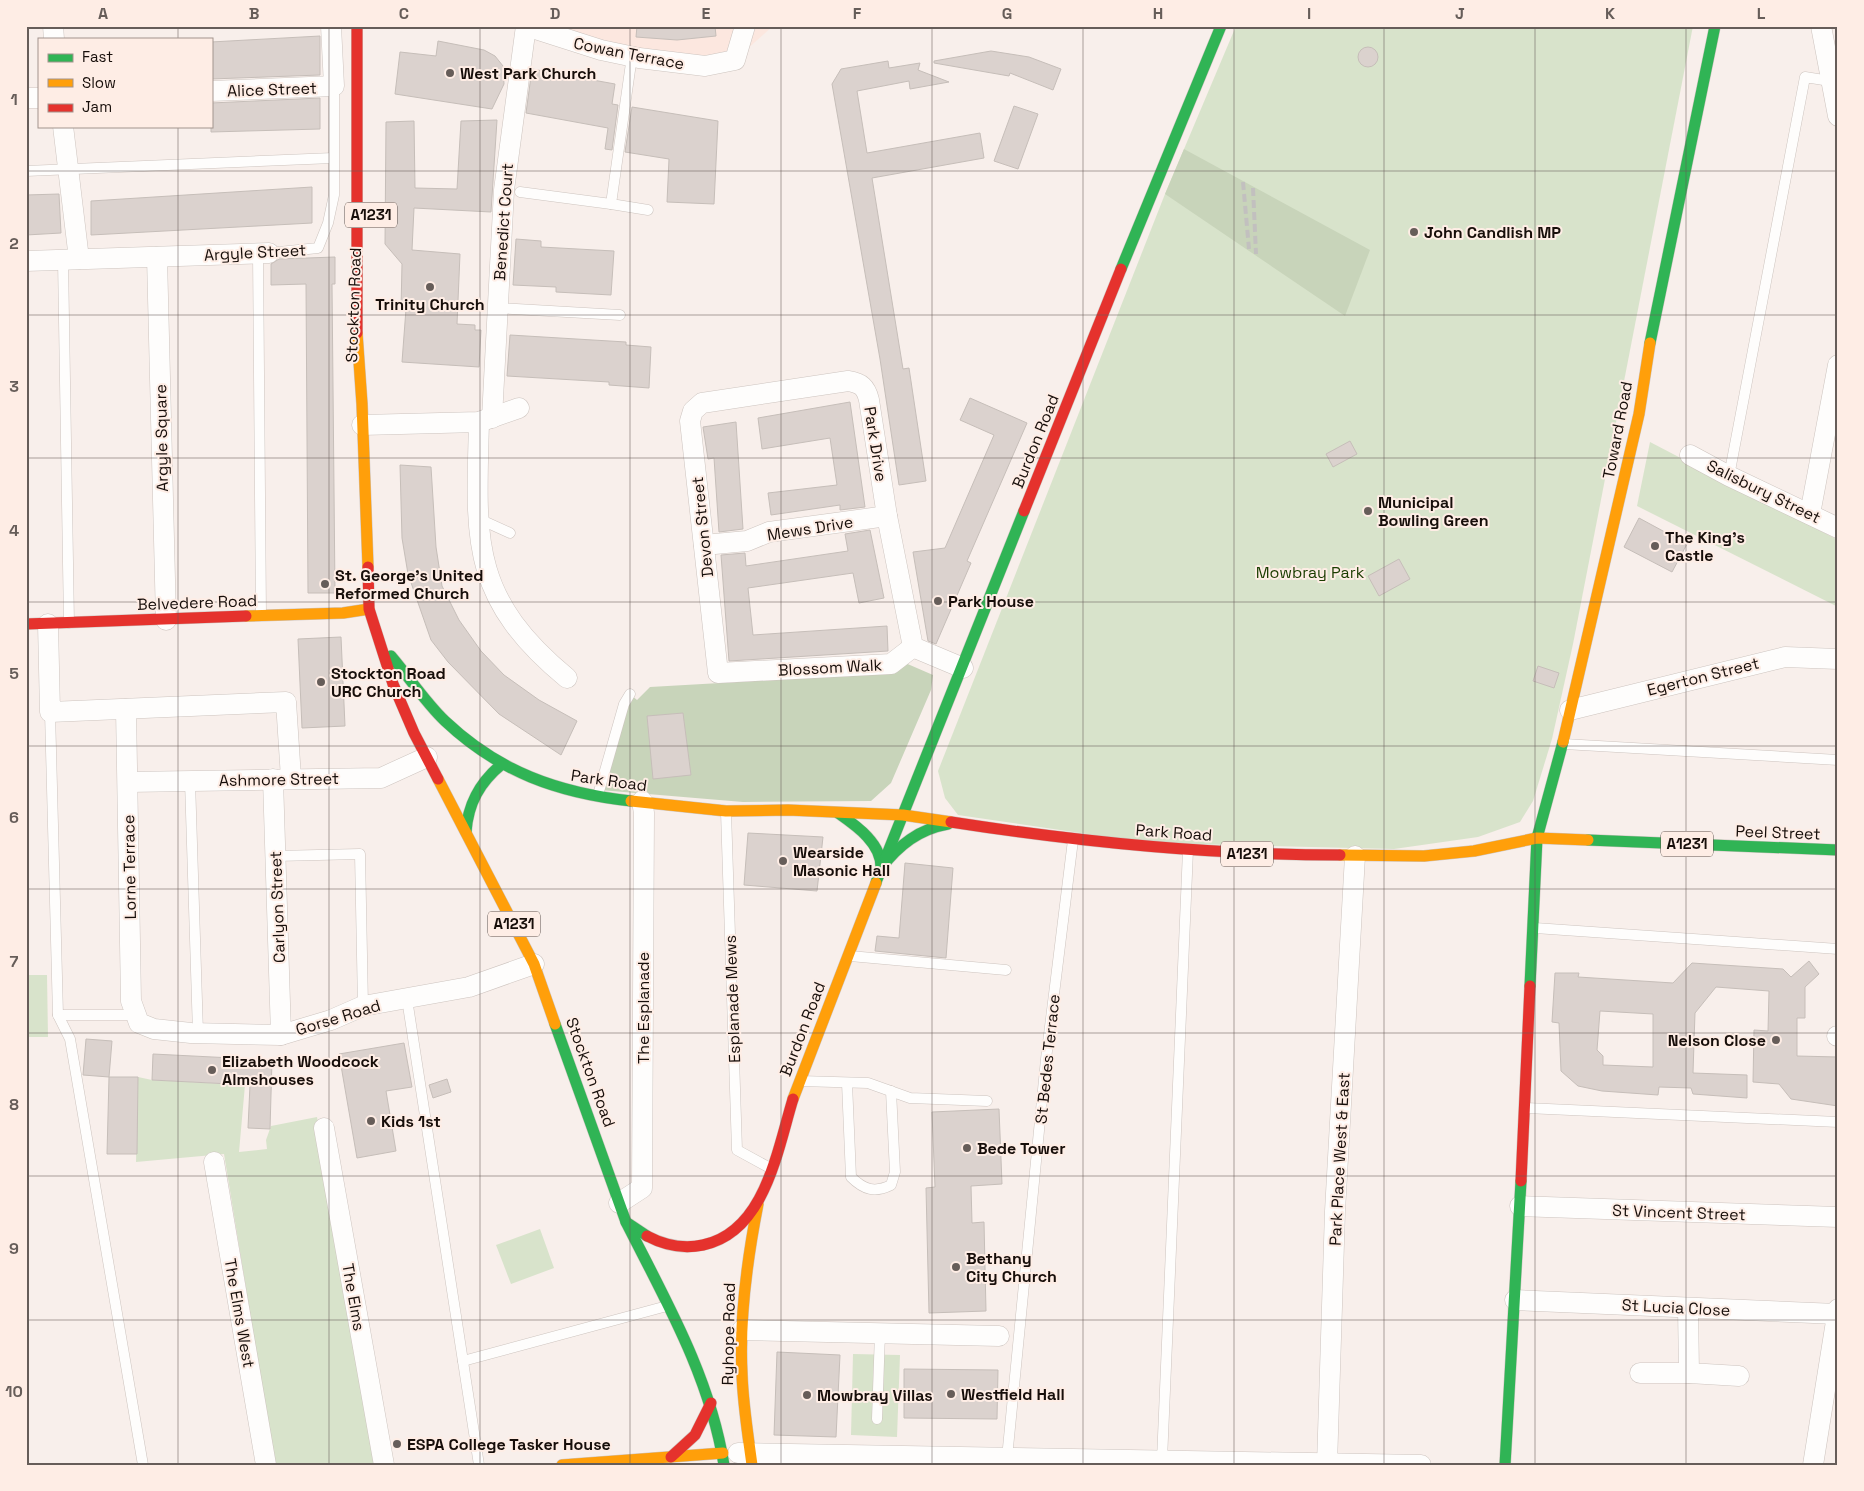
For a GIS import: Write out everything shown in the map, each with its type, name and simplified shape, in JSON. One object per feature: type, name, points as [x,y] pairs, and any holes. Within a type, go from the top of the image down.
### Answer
[{"type":"main road","name":"Stockton Road","points":[[357,26],[356,321],[362,404],[369,609],[376,636],[396,692],[427,757],[534,964],[626,1222],[677,1326]]},
{"type":"main road","name":"Burdon Road","points":[[758,1204],[799,1081],[849,956],[881,868],[922,772],[1145,209],[1221,26]]},
{"type":"main road","name":"Toward Road","points":[[1504,1465],[1520,1206],[1537,838],[1562,744],[1639,414],[1646,363],[1715,26]]},
{"type":"main road","name":"Stockton Road","points":[[362,404],[367,371],[369,312]]},
{"type":"main road","name":"Belvedere Road","points":[[26,624],[342,613],[369,609]]},
{"type":"main road","name":"Stockton Road","points":[[376,636],[412,683]]},
{"type":"main road","name":"Park Road","points":[[412,683],[427,702],[462,736],[502,764],[548,785],[597,797],[726,811],[788,810],[903,815],[1073,839],[1259,855],[1355,856],[1449,854],[1537,838]]},
{"type":"main road","points":[[466,832],[466,821],[475,794],[487,777],[502,764]]},
{"type":"main road","points":[[900,794],[922,772]]},
{"type":"main road","name":"Park Road","points":[[838,813],[863,811],[886,802]]},
{"type":"main road","points":[[838,813],[874,843],[880,855],[881,868]]},
{"type":"main road","name":"A1231","points":[[881,868],[889,857],[908,839],[933,827],[957,823]]},
{"type":"main road","name":"Peel Street","points":[[1537,838],[1838,850]]},
{"type":"main road","name":"A1231","points":[[626,1222],[647,1238],[660,1243],[686,1247],[699,1246],[727,1236],[750,1216],[758,1204]]},
{"type":"main road","name":"Ryhope Road","points":[[751,1459],[742,1373],[742,1330],[749,1246],[758,1204]]},
{"type":"main road","name":"Ryhope Road","points":[[677,1326],[710,1403],[724,1459]]},
{"type":"main road","points":[[671,1457],[695,1435],[710,1403]]},
{"type":"main road","points":[[562,1465],[671,1457],[724,1459]]},
{"type":"street","points":[[331,26],[334,86]]},
{"type":"street","name":"Cowan Terrace","points":[[526,26],[578,44],[632,56],[705,66],[735,60],[745,26]]},
{"type":"street","name":"Benedict Court","points":[[526,26],[504,190],[497,308],[477,518],[484,564],[496,597],[534,649],[567,678]]},
{"type":"street","points":[[1821,26],[1838,116]]},
{"type":"street","name":"Alice Street","points":[[212,91],[334,86]]},
{"type":"street","points":[[63,128],[69,169],[71,259]]},
{"type":"street","name":"Argyle Street","points":[[26,261],[264,253]]},
{"type":"street","name":"Argyle Square","points":[[157,256],[166,620]]},
{"type":"street","points":[[1810,514],[1838,365]]},
{"type":"street","name":"Park Drive","points":[[719,401],[848,381],[859,382],[867,392],[887,516],[913,647]]},
{"type":"street","name":"Devon Street","points":[[718,673],[690,421],[697,406],[719,401]]},
{"type":"street","points":[[362,426],[485,420],[519,408]]},
{"type":"street","name":"Salisbury Street","points":[[1690,455],[1729,476],[1838,528]]},
{"type":"street","name":"Mews Drive","points":[[704,545],[747,541],[769,532],[887,516]]},
{"type":"street","points":[[48,624],[50,712],[126,709]]},
{"type":"street","points":[[913,647],[963,668]]},
{"type":"street","name":"Blossom Walk","points":[[718,673],[891,664],[913,647]]},
{"type":"street","name":"Egerton Street","points":[[1570,710],[1785,657],[1838,659]]},
{"type":"street","name":"Carlyon Street","points":[[126,709],[286,702],[276,856],[281,1035]]},
{"type":"street","name":"Lorne Terrace","points":[[126,709],[131,1001],[137,1019]]},
{"type":"street","name":"Ashmore Street","points":[[128,782],[380,778],[427,757]]},
{"type":"street","name":"The Esplanade","points":[[619,1203],[642,1188],[644,813],[642,801]]},
{"type":"street","name":"Park Place West & East","points":[[1327,1464],[1335,1211],[1355,856]]},
{"type":"street","name":"Gorse Road","points":[[137,1019],[154,1029],[198,1033],[281,1035],[331,1020],[363,1006],[469,987],[534,964]]},
{"type":"street","name":"The Elms","points":[[324,1128],[384,1465]]},
{"type":"street","name":"The Elms West","points":[[214,1162],[266,1465]]},
{"type":"street","name":"St Vincent Street","points":[[1520,1206],[1838,1217]]},
{"type":"street","name":"St Lucia Close","points":[[1515,1300],[1688,1308],[1837,1312]]},
{"type":"street","points":[[1688,1308],[1689,1374]]},
{"type":"street","points":[[1813,1465],[1837,1312]]},
{"type":"street","points":[[742,1330],[998,1336]]},
{"type":"street","points":[[1640,1372],[1739,1376]]},
{"type":"street","points":[[724,1459],[1007,1458],[1105,1462],[1421,1465]]},
{"type":"lane","points":[[611,204],[632,56]]},
{"type":"lane","points":[[1729,476],[1805,78],[1830,81]]},
{"type":"lane","name":"Argyle Street","points":[[264,253],[318,248],[328,223],[334,195],[334,86]]},
{"type":"lane","points":[[26,171],[333,158]]},
{"type":"lane","points":[[520,192],[648,210]]},
{"type":"lane","points":[[261,616],[264,253]]},
{"type":"lane","points":[[69,624],[71,259]]},
{"type":"lane","points":[[497,308],[620,316]]},
{"type":"lane","points":[[477,518],[510,533]]},
{"type":"lane","points":[[597,797],[624,704],[630,694]]},
{"type":"lane","points":[[50,712],[58,1015],[70,1039],[143,1465]]},
{"type":"lane","points":[[1562,744],[1838,760]]},
{"type":"lane","points":[[190,781],[198,1033]]},
{"type":"lane","name":"Esplanade Mews","points":[[726,811],[737,1150],[770,1168]]},
{"type":"lane","name":"St Bedes Terrace","points":[[1007,1458],[1046,1059],[1073,839]]},
{"type":"lane","points":[[1169,1462],[1188,850]]},
{"type":"lane","points":[[276,856],[360,854],[363,1006]]},
{"type":"lane","points":[[1534,928],[1838,948]]},
{"type":"lane","points":[[849,956],[1006,970]]},
{"type":"lane","points":[[407,999],[479,1465]]},
{"type":"lane","points":[[58,1015],[137,1019]]},
{"type":"lane","points":[[799,1081],[868,1083],[910,1098],[987,1101]]},
{"type":"lane","points":[[847,1083],[851,1177],[860,1186],[880,1190],[891,1185],[894,1172],[892,1092]]},
{"type":"lane","points":[[1525,1108],[1838,1122]]},
{"type":"lane","points":[[463,1361],[667,1306]]},
{"type":"lane","points":[[877,1419],[880,1333]]},
{"type":"shaded area","points":[[526,26],[773,26],[735,60],[705,66]]},
{"type":"green space","name":"Mowbray Park","points":[[1236,26],[1693,26],[1573,644],[1552,739],[1533,801],[1520,822],[1478,837],[1394,849],[1148,843],[958,815],[945,798],[938,771],[1165,194]]},
{"type":"green space","points":[[1184,149],[1370,250],[1345,316],[1165,194]]},
{"type":"green space","points":[[1650,442],[1838,540],[1838,607],[1637,506]]},
{"type":"green space","points":[[903,662],[933,675],[931,690],[891,783],[871,801],[743,802],[600,790],[630,694],[637,700],[650,687],[891,673]]},
{"type":"green space","points":[[26,975],[47,975],[48,1037],[26,1037]]},
{"type":"green space","points":[[138,1077],[152,1080],[245,1085],[239,1152],[267,1149],[266,1140],[271,1126],[317,1117],[375,1465],[275,1465],[224,1154],[136,1162]]},
{"type":"green space","points":[[540,1229],[554,1268],[511,1284],[496,1245]]},
{"type":"green space","points":[[853,1354],[900,1355],[897,1437],[851,1435]]},
{"type":"building","points":[[637,26],[715,26],[716,36],[677,40],[636,37]]},
{"type":"building","points":[[320,36],[320,75],[212,79],[212,42]]},
{"type":"building","name":"West Park Church","points":[[438,41],[484,50],[495,56],[503,66],[504,84],[492,109],[395,94],[400,52],[436,56]]},
{"type":"building","points":[[1368,47],[1375,50],[1378,57],[1375,64],[1368,67],[1361,64],[1358,57],[1361,50]]},
{"type":"building","points":[[991,51],[1029,57],[1061,69],[1053,90],[1010,73],[1009,76],[934,63],[934,61]]},
{"type":"building","points":[[888,61],[889,68],[920,63],[918,70],[949,82],[910,89],[909,81],[857,91],[867,153],[980,133],[984,158],[872,178],[903,369],[909,368],[926,481],[899,485],[880,359],[832,84],[841,69]]},
{"type":"building","points":[[532,69],[615,84],[612,104],[618,105],[612,150],[605,149],[608,128],[526,113]]},
{"type":"building","points":[[320,98],[320,129],[211,132],[212,103]]},
{"type":"building","points":[[1014,106],[1038,114],[1018,169],[994,161]]},
{"type":"building","points":[[632,107],[718,121],[714,204],[667,202],[669,159],[625,152]]},
{"type":"building","points":[[497,120],[491,212],[414,208],[412,250],[460,254],[457,324],[475,325],[475,330],[481,330],[479,367],[402,362],[406,309],[401,309],[402,264],[385,244],[386,122],[414,121],[415,188],[457,189],[461,121]]},
{"type":"building","points":[[312,187],[312,223],[91,235],[91,201]]},
{"type":"building","points":[[59,194],[61,233],[26,235],[26,195]]},
{"type":"building","points":[[516,239],[541,241],[541,247],[614,251],[611,295],[556,292],[556,287],[513,285]]},
{"type":"building","points":[[335,257],[335,284],[332,284],[335,593],[308,593],[306,284],[271,285],[271,264],[279,259]]},
{"type":"building","points":[[510,335],[626,342],[626,345],[651,347],[649,388],[609,385],[609,382],[507,376]]},
{"type":"building","points":[[970,398],[1027,423],[967,561],[971,563],[936,644],[928,641],[913,552],[945,548],[994,435],[960,420]]},
{"type":"building","points":[[850,402],[865,507],[840,510],[840,505],[771,515],[768,493],[837,485],[830,438],[762,449],[758,418]]},
{"type":"building","points":[[736,422],[743,529],[719,532],[714,458],[708,459],[703,427]]},
{"type":"building","points":[[1350,441],[1357,454],[1333,467],[1326,454]]},
{"type":"building","points":[[400,465],[431,467],[436,547],[442,586],[459,620],[481,651],[504,675],[539,700],[577,721],[561,755],[499,714],[448,662],[431,640],[408,574],[402,538]]},
{"type":"building","name":"The King's Castle","points":[[1639,518],[1687,544],[1672,572],[1624,547]]},
{"type":"building","points":[[870,530],[884,598],[859,603],[853,573],[748,588],[753,635],[887,626],[888,651],[729,661],[721,555],[745,553],[746,566],[848,551],[845,534]]},
{"type":"building","points":[[1399,559],[1410,579],[1379,596],[1368,576]]},
{"type":"building","name":"Stockton Road URC Church","points":[[341,637],[345,726],[302,728],[298,639]]},
{"type":"building","points":[[1538,666],[1559,673],[1554,688],[1533,681]]},
{"type":"building","points":[[683,713],[691,775],[653,779],[647,716]]},
{"type":"building","name":"Wearside Masonic Hall","points":[[748,833],[823,837],[817,891],[744,885]]},
{"type":"building","points":[[905,863],[953,868],[946,958],[875,951],[877,936],[899,938]]},
{"type":"building","name":"Nelson Close","points":[[1809,961],[1819,974],[1805,987],[1805,1018],[1797,1018],[1797,1056],[1838,1057],[1838,1106],[1791,1099],[1779,1084],[1753,1082],[1754,1030],[1768,1031],[1769,991],[1716,987],[1695,1013],[1693,1073],[1747,1075],[1747,1098],[1693,1094],[1691,1088],[1659,1087],[1658,1095],[1602,1091],[1578,1086],[1561,1071],[1559,1023],[1552,1022],[1555,973],[1579,973],[1578,977],[1673,983],[1692,963],[1783,969],[1791,977]],"holes":[[[1600,1011],[1653,1014],[1653,1067],[1603,1065],[1603,1056],[1597,1050]]]},
{"type":"building","points":[[86,1039],[112,1041],[109,1077],[83,1075]]},
{"type":"building","name":"Kids 1st","points":[[404,1043],[412,1087],[386,1091],[396,1151],[357,1158],[339,1054]]},
{"type":"building","name":"Elizabeth Woodcock Almshouses","points":[[153,1054],[272,1060],[270,1129],[248,1128],[250,1085],[152,1080]]},
{"type":"building","points":[[109,1077],[138,1077],[137,1154],[107,1154]]},
{"type":"building","points":[[447,1079],[451,1092],[433,1098],[429,1085]]},
{"type":"building","points":[[999,1109],[1002,1184],[971,1186],[972,1223],[984,1222],[986,1311],[929,1313],[926,1188],[935,1187],[932,1112]]},
{"type":"building","name":"Mowbray Villas","points":[[777,1352],[840,1355],[836,1437],[774,1435]]},
{"type":"building","name":"Westfield Hall","points":[[904,1369],[998,1370],[997,1419],[904,1418]]},
{"type":"railway","points":[[1243,182],[1249,249]]},
{"type":"railway","points":[[1253,188],[1256,254]]},
{"type":"traffic: fast","points":[[1121,269],[1221,26]]},
{"type":"traffic: fast","points":[[1650,343],[1715,26]]},
{"type":"traffic: fast","points":[[882,867],[1024,511]]},
{"type":"traffic: fast","points":[[391,656],[445,721],[466,739],[508,767],[554,786],[631,801]]},
{"type":"traffic: fast","points":[[1530,986],[1537,838],[1563,742]]},
{"type":"traffic: fast","points":[[466,832],[469,812],[476,794],[487,778],[502,764]]},
{"type":"traffic: fast","points":[[838,813],[866,836],[877,851],[881,868],[876,883]]},
{"type":"traffic: fast","points":[[881,868],[910,839],[938,826],[948,824]]},
{"type":"traffic: fast","points":[[1588,840],[1838,850]]},
{"type":"traffic: fast","points":[[555,1024],[626,1222],[647,1236]]},
{"type":"traffic: fast","points":[[1505,1465],[1521,1181]]},
{"type":"traffic: fast","points":[[626,1222],[685,1340],[708,1401],[724,1465]]},
{"type":"traffic: slow","points":[[357,333],[362,404],[368,567]]},
{"type":"traffic: slow","points":[[1563,742],[1639,414],[1650,343]]},
{"type":"traffic: slow","points":[[246,616],[343,613],[369,609]]},
{"type":"traffic: slow","points":[[438,779],[534,964],[555,1024]]},
{"type":"traffic: slow","points":[[631,801],[726,811],[788,810],[903,815],[951,822]]},
{"type":"traffic: slow","points":[[1340,855],[1424,856],[1474,851],[1537,838],[1588,840]]},
{"type":"traffic: slow","points":[[793,1099],[876,883]]},
{"type":"traffic: slow","points":[[752,1465],[743,1397],[741,1353],[747,1267],[758,1204]]},
{"type":"traffic: slow","points":[[562,1465],[723,1453]]},
{"type":"traffic: jam","points":[[357,26],[357,333]]},
{"type":"traffic: jam","points":[[1024,511],[1121,269]]},
{"type":"traffic: jam","points":[[368,567],[369,609],[393,684],[414,733],[438,779]]},
{"type":"traffic: jam","points":[[26,624],[246,616]]},
{"type":"traffic: jam","points":[[951,822],[1048,836],[1145,846],[1242,853],[1340,855]]},
{"type":"traffic: jam","points":[[1521,1181],[1530,986]]},
{"type":"traffic: jam","points":[[647,1236],[660,1242],[689,1247],[703,1245],[724,1237],[741,1224],[755,1207],[765,1187],[774,1165],[793,1099]]},
{"type":"traffic: jam","points":[[671,1457],[695,1435],[711,1403]]},
{"type":"place","name":"West Park Church","points":[[450,73]]},
{"type":"place","name":"John Candlish MP","points":[[1414,232]]},
{"type":"place","name":"Trinity Church","points":[[430,287]]},
{"type":"place","name":"Municipal Bowling Green","points":[[1368,511]]},
{"type":"place","name":"The King's Castle","points":[[1655,546]]},
{"type":"place","name":"St. George's United Reformed Church","points":[[325,584]]},
{"type":"place","name":"Park House","points":[[938,601]]},
{"type":"place","name":"Stockton Road URC Church","points":[[321,682]]},
{"type":"place","name":"Wearside Masonic Hall","points":[[783,861]]},
{"type":"place","name":"Nelson Close","points":[[1776,1040]]},
{"type":"place","name":"Elizabeth Woodcock Almshouses","points":[[212,1070]]},
{"type":"place","name":"Kids 1st","points":[[371,1121]]},
{"type":"place","name":"Bede Tower","points":[[967,1148]]},
{"type":"place","name":"Bethany City Church","points":[[956,1267]]},
{"type":"place","name":"Westfield Hall","points":[[951,1394]]},
{"type":"place","name":"Mowbray Villas","points":[[807,1395]]},
{"type":"place","name":"ESPA College Tasker House","points":[[397,1444]]}]
